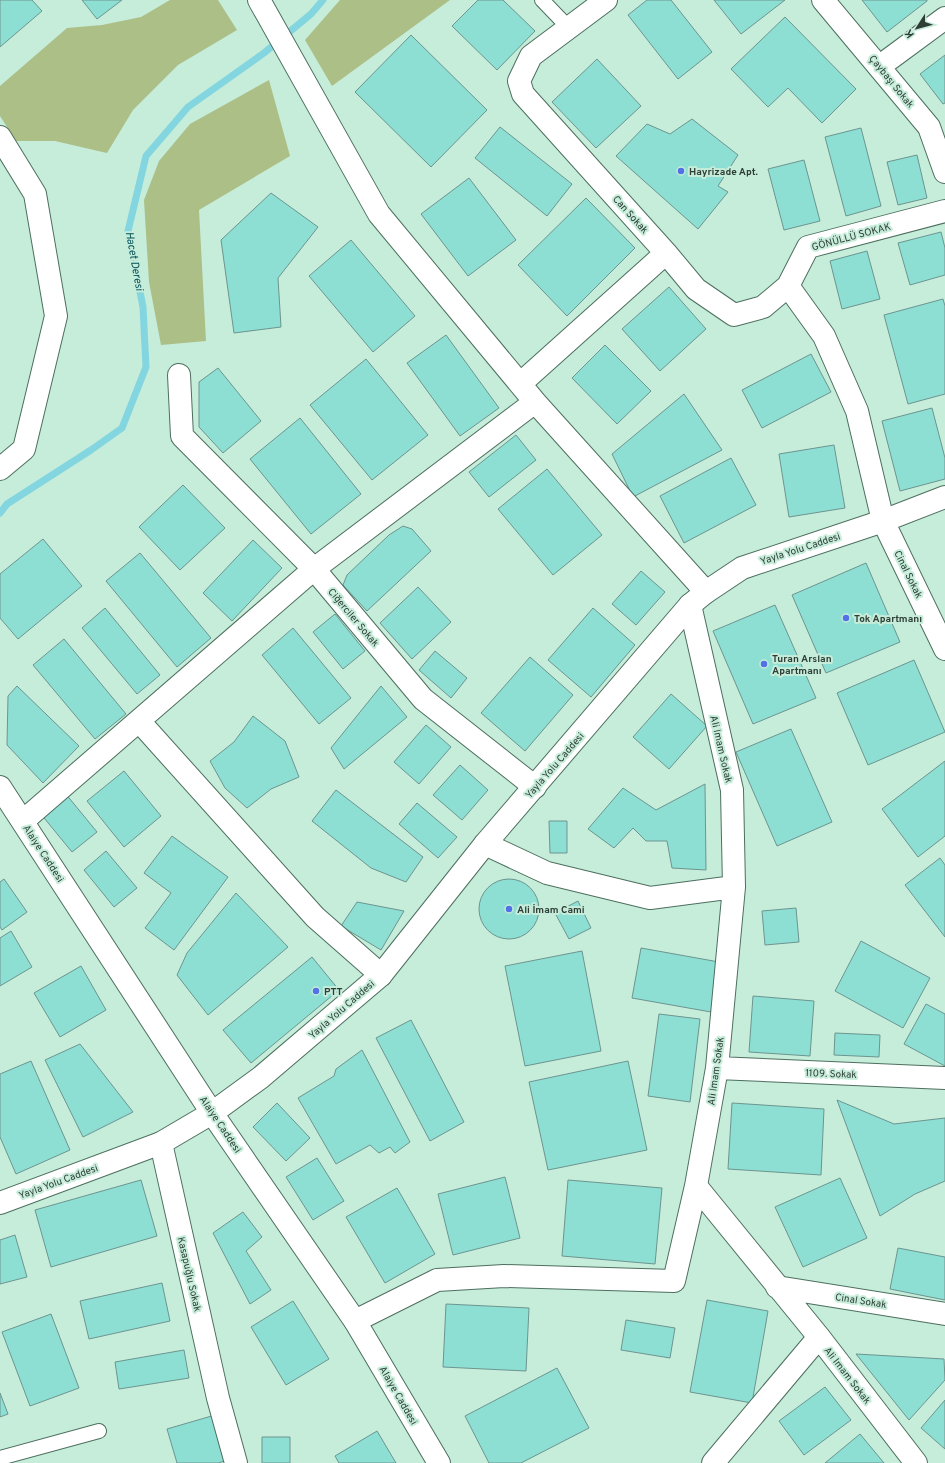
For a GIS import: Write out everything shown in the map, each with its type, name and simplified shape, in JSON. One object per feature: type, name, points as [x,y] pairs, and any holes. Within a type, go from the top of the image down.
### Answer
[{"type":"street","points":[[259,0],[379,214],[535,402],[706,592]]},
{"type":"street","points":[[569,28],[606,0]]},
{"type":"street","name":"Çaybaşı Sokak","points":[[823,0],[880,66],[929,127],[945,172]]},
{"type":"street","points":[[880,66],[945,18]]},
{"type":"street","name":"Can Sokak","points":[[569,28],[531,56],[519,81],[524,94],[666,253],[696,290],[734,315],[763,307]]},
{"type":"street","points":[[0,137],[35,194],[56,316],[24,449],[0,469]]},
{"type":"street","name":"GÖNÜLLÜ SOKAK","points":[[763,307],[788,286],[808,247],[945,212]]},
{"type":"street","points":[[520,384],[666,253]]},
{"type":"street","name":"Cinal Sokak","points":[[788,286],[824,336],[857,412],[883,521],[945,649]]},
{"type":"street","name":"Ciğerciler Sokak","points":[[179,375],[182,436],[314,570],[423,699],[535,787]]},
{"type":"street","points":[[23,821],[314,570],[535,402]]},
{"type":"street","name":"Yayla Yolu Caddesi","points":[[212,1112],[260,1078],[381,975],[485,844],[690,606],[706,592],[742,568],[883,521],[945,497]]},
{"type":"street","name":"Ali Imam Sokak","points":[[690,606],[732,790],[734,888],[717,1068],[696,1186],[819,1337],[916,1463]]},
{"type":"street","points":[[139,721],[315,917],[381,975]]},
{"type":"street","name":"Alaiye Caddesi","points":[[0,787],[212,1112],[355,1321],[439,1463]]},
{"type":"street","points":[[485,844],[547,873],[650,898],[734,888]]},
{"type":"street","name":"1109. Sokak","points":[[717,1068],[945,1078]]},
{"type":"street","points":[[161,1143],[212,1112]]},
{"type":"street","name":"Yayla Yolu Caddesi","points":[[0,1203],[161,1143]]},
{"type":"street","name":"Kasapuğlu Sokak","points":[[161,1143],[218,1398],[236,1463]]},
{"type":"street","points":[[355,1321],[437,1280],[504,1276],[674,1281],[696,1186]]},
{"type":"street","name":"Cinal Sokak","points":[[777,1287],[945,1314]]},
{"type":"street","points":[[713,1463],[819,1337]]},
{"type":"lane","points":[[542,0],[569,28]]},
{"type":"lane","points":[[0,1458],[99,1431]]},
{"type":"green space","points":[[170,0],[218,0],[237,30],[178,65],[133,110],[107,153],[55,141],[16,141],[0,116],[0,86],[67,28],[102,25],[141,17]]},
{"type":"green space","points":[[340,0],[450,0],[332,86],[305,40]]},
{"type":"green space","points":[[269,80],[290,156],[199,210],[206,341],[161,345],[149,282],[144,200],[159,161],[190,124]]},
{"type":"building","points":[[0,0],[32,0],[42,11],[0,47]]},
{"type":"building","points":[[82,0],[122,0],[97,19]]},
{"type":"building","points":[[478,0],[503,0],[535,31],[497,70],[452,26]]},
{"type":"building","points":[[647,0],[671,0],[712,52],[678,79],[628,15]]},
{"type":"building","points":[[714,0],[785,0],[741,34]]},
{"type":"building","points":[[862,0],[927,0],[927,1],[887,32]]},
{"type":"building","points":[[785,17],[856,89],[822,123],[788,88],[768,107],[731,69]]},
{"type":"building","points":[[411,35],[487,110],[431,167],[355,92]]},
{"type":"building","points":[[945,55],[945,103],[943,104],[920,74]]},
{"type":"building","points":[[597,59],[641,106],[596,148],[552,102]]},
{"type":"building","name":"Hayrizade Apt.","points":[[692,119],[738,155],[718,186],[728,192],[698,229],[616,156],[647,124],[670,134]]},
{"type":"building","points":[[500,127],[572,184],[547,216],[475,158]]},
{"type":"building","points":[[861,128],[881,206],[846,216],[825,137]]},
{"type":"building","points":[[917,155],[927,198],[898,205],[887,162]]},
{"type":"building","points":[[804,160],[820,221],[784,230],[768,169]]},
{"type":"building","points":[[469,178],[516,240],[468,276],[421,214]]},
{"type":"building","points":[[271,193],[318,227],[278,278],[281,327],[234,333],[221,240]]},
{"type":"building","points":[[586,198],[635,248],[567,316],[518,265]]},
{"type":"building","points":[[941,232],[945,248],[945,275],[910,285],[898,243]]},
{"type":"building","points":[[351,240],[415,316],[373,352],[309,276]]},
{"type":"building","points":[[867,251],[880,299],[842,309],[830,261]]},
{"type":"building","points":[[669,287],[706,329],[660,371],[622,329]]},
{"type":"building","points":[[943,299],[945,306],[945,394],[908,404],[884,315]]},
{"type":"building","points":[[446,335],[499,408],[460,436],[407,363]]},
{"type":"building","points":[[605,345],[651,391],[617,424],[572,378]]},
{"type":"building","points":[[811,354],[831,392],[762,428],[742,390]]},
{"type":"building","points":[[366,359],[428,435],[372,480],[310,405]]},
{"type":"building","points":[[218,368],[261,421],[223,453],[199,427],[199,382]]},
{"type":"building","points":[[684,394],[722,450],[633,497],[612,454]]},
{"type":"building","points":[[932,408],[945,458],[945,479],[900,491],[882,421]]},
{"type":"building","points":[[300,418],[361,494],[311,534],[250,459]]},
{"type":"building","points":[[516,435],[536,460],[489,497],[469,472]]},
{"type":"building","points":[[834,445],[845,508],[789,517],[779,454]]},
{"type":"building","points":[[731,458],[756,505],[684,543],[660,496]]},
{"type":"building","points":[[547,469],[602,535],[553,575],[498,509]]},
{"type":"building","points":[[183,485],[225,528],[180,570],[139,527]]},
{"type":"building","points":[[403,526],[412,529],[431,551],[367,611],[343,585],[347,575],[389,535]]},
{"type":"building","points":[[43,539],[82,586],[18,639],[0,618],[0,574]]},
{"type":"building","points":[[253,540],[282,568],[232,621],[203,593]]},
{"type":"building","points":[[140,553],[211,638],[177,667],[106,581]]},
{"type":"building","name":"Tok Apartmanı","points":[[866,563],[900,642],[826,673],[792,595]]},
{"type":"building","points":[[641,571],[665,592],[636,625],[612,604]]},
{"type":"building","points":[[418,587],[451,622],[412,659],[380,623]]},
{"type":"building","name":"Turan Arslan Apartmanı","points":[[775,605],[816,698],[753,724],[713,631]]},
{"type":"building","points":[[105,608],[160,675],[137,694],[82,628]]},
{"type":"building","points":[[593,608],[635,645],[591,697],[548,660]]},
{"type":"building","points":[[335,614],[365,651],[343,669],[313,632]]},
{"type":"building","points":[[293,628],[351,698],[319,724],[262,655]]},
{"type":"building","points":[[64,639],[126,714],[95,739],[33,665]]},
{"type":"building","points":[[435,651],[467,678],[451,698],[419,670]]},
{"type":"building","points":[[530,657],[573,695],[525,751],[481,713]]},
{"type":"building","points":[[914,660],[945,732],[868,765],[837,693]]},
{"type":"building","points":[[17,686],[79,746],[43,783],[7,745],[8,696]]},
{"type":"building","points":[[381,686],[407,717],[344,769],[331,748]]},
{"type":"building","points":[[671,694],[707,726],[669,769],[633,737]]},
{"type":"building","points":[[253,716],[285,741],[299,777],[271,789],[247,808],[225,788],[210,761],[234,742]]},
{"type":"building","points":[[426,725],[451,747],[419,784],[394,762]]},
{"type":"building","points":[[791,729],[832,822],[777,846],[736,752]]},
{"type":"building","points":[[945,761],[945,836],[918,857],[882,809]]},
{"type":"building","points":[[460,765],[488,790],[462,820],[433,795]]},
{"type":"building","points":[[124,771],[161,816],[124,847],[87,801]]},
{"type":"building","points":[[705,784],[706,870],[672,868],[667,841],[646,841],[633,828],[614,848],[588,829],[623,788],[656,810]]},
{"type":"building","points":[[336,790],[423,857],[406,882],[371,868],[312,821]]},
{"type":"building","points":[[65,793],[97,832],[72,852],[40,813]]},
{"type":"building","points":[[417,803],[457,837],[438,858],[399,824]]},
{"type":"building","points":[[549,821],[567,821],[567,853],[550,853]]},
{"type":"building","points":[[172,836],[228,877],[174,950],[145,928],[171,893],[144,873]]},
{"type":"building","points":[[106,851],[137,888],[114,907],[84,870]]},
{"type":"building","points":[[940,858],[945,865],[945,937],[905,885]]},
{"type":"building","points":[[4,879],[27,912],[2,930],[0,927],[0,882]]},
{"type":"building","name":"Ali İmam Cami","points":[[509,879],[521,881],[534,892],[537,897],[539,909],[537,921],[526,934],[521,937],[509,939],[497,937],[484,926],[481,921],[479,909],[481,897],[492,884],[497,881]]},
{"type":"building","points":[[236,893],[288,947],[208,1015],[177,975],[187,953]]},
{"type":"building","points":[[578,901],[591,928],[569,939],[555,913]]},
{"type":"building","points":[[357,902],[404,911],[381,950],[341,926]]},
{"type":"building","points":[[796,908],[799,942],[765,945],[762,911]]},
{"type":"building","points":[[11,931],[32,967],[0,986],[0,938]]},
{"type":"building","points":[[861,941],[930,978],[903,1028],[835,991]]},
{"type":"building","points":[[641,948],[719,962],[711,1012],[632,998]]},
{"type":"building","points":[[582,951],[601,1051],[525,1066],[505,966]]},
{"type":"building","points":[[312,957],[339,990],[251,1063],[223,1030]]},
{"type":"building","points":[[81,966],[106,1010],[60,1037],[34,993]]},
{"type":"building","points":[[753,996],[814,1001],[810,1056],[749,1052]]},
{"type":"building","points":[[926,1004],[945,1014],[945,1066],[904,1044]]},
{"type":"building","points":[[659,1014],[700,1019],[690,1102],[648,1096]]},
{"type":"building","points":[[411,1020],[464,1122],[430,1141],[376,1038]]},
{"type":"building","points":[[835,1033],[880,1035],[879,1057],[834,1055]]},
{"type":"building","points":[[80,1044],[133,1112],[83,1137],[45,1060]]},
{"type":"building","points":[[362,1050],[410,1142],[395,1153],[390,1147],[379,1153],[370,1145],[336,1164],[298,1098],[334,1076],[336,1069]]},
{"type":"building","points":[[31,1061],[70,1150],[16,1174],[0,1137],[0,1074]]},
{"type":"building","points":[[628,1061],[647,1150],[548,1170],[529,1082]]},
{"type":"building","points":[[837,1100],[894,1124],[945,1118],[945,1181],[915,1194],[880,1216]]},
{"type":"building","points":[[277,1103],[310,1138],[286,1161],[253,1127]]},
{"type":"building","points":[[732,1103],[824,1109],[821,1175],[728,1169]]},
{"type":"building","points":[[317,1158],[344,1201],[313,1220],[286,1177]]},
{"type":"building","points":[[505,1177],[520,1238],[453,1255],[438,1194]]},
{"type":"building","points":[[840,1178],[867,1238],[803,1267],[775,1207]]},
{"type":"building","points":[[141,1180],[157,1236],[51,1267],[35,1210]]},
{"type":"building","points":[[568,1180],[662,1188],[655,1264],[562,1256]]},
{"type":"building","points":[[397,1188],[435,1254],[385,1283],[346,1217]]},
{"type":"building","points":[[243,1212],[262,1237],[246,1251],[271,1290],[250,1304],[213,1233]]},
{"type":"building","points":[[15,1235],[27,1277],[0,1284],[0,1240]]},
{"type":"building","points":[[898,1248],[945,1257],[945,1300],[890,1289]]},
{"type":"building","points":[[162,1283],[170,1321],[89,1339],[80,1301]]},
{"type":"building","points":[[707,1300],[768,1311],[752,1403],[690,1392]]},
{"type":"building","points":[[293,1301],[329,1359],[286,1385],[251,1327]]},
{"type":"building","points":[[446,1304],[529,1308],[526,1371],[443,1367]]},
{"type":"building","points":[[51,1314],[79,1388],[30,1406],[2,1332]]},
{"type":"building","points":[[626,1320],[675,1328],[670,1358],[621,1350]]},
{"type":"building","points":[[184,1350],[189,1378],[119,1389],[115,1362]]},
{"type":"building","points":[[856,1354],[944,1359],[945,1380],[909,1420]]},
{"type":"building","points":[[557,1368],[589,1428],[521,1463],[489,1463],[465,1416]]},
{"type":"building","points":[[825,1387],[851,1420],[804,1455],[779,1421]]},
{"type":"building","points":[[0,1393],[8,1414],[0,1417]]},
{"type":"building","points":[[945,1400],[945,1449],[921,1428]]},
{"type":"building","points":[[215,1415],[228,1460],[218,1463],[177,1463],[167,1429]]},
{"type":"building","points":[[377,1431],[396,1463],[339,1463],[335,1456]]},
{"type":"building","points":[[860,1434],[884,1463],[825,1463]]},
{"type":"building","points":[[262,1437],[290,1437],[290,1463],[262,1463]]},
{"type":"waterway","name":"Hacet Deresi","points":[[0,513],[7,504],[91,450],[122,428],[146,367],[143,307],[128,231],[146,156],[188,107],[264,53],[311,14],[323,0]]},
{"type":"place","name":"Hayrizade Apt.","points":[[681,171]]},
{"type":"place","name":"Tok Apartmanı","points":[[846,618]]},
{"type":"place","name":"Turan Arslan Apartmanı","points":[[764,664]]},
{"type":"place","name":"Ali İmam Cami","points":[[509,909]]},
{"type":"place","name":"PTT","points":[[316,991]]}]
